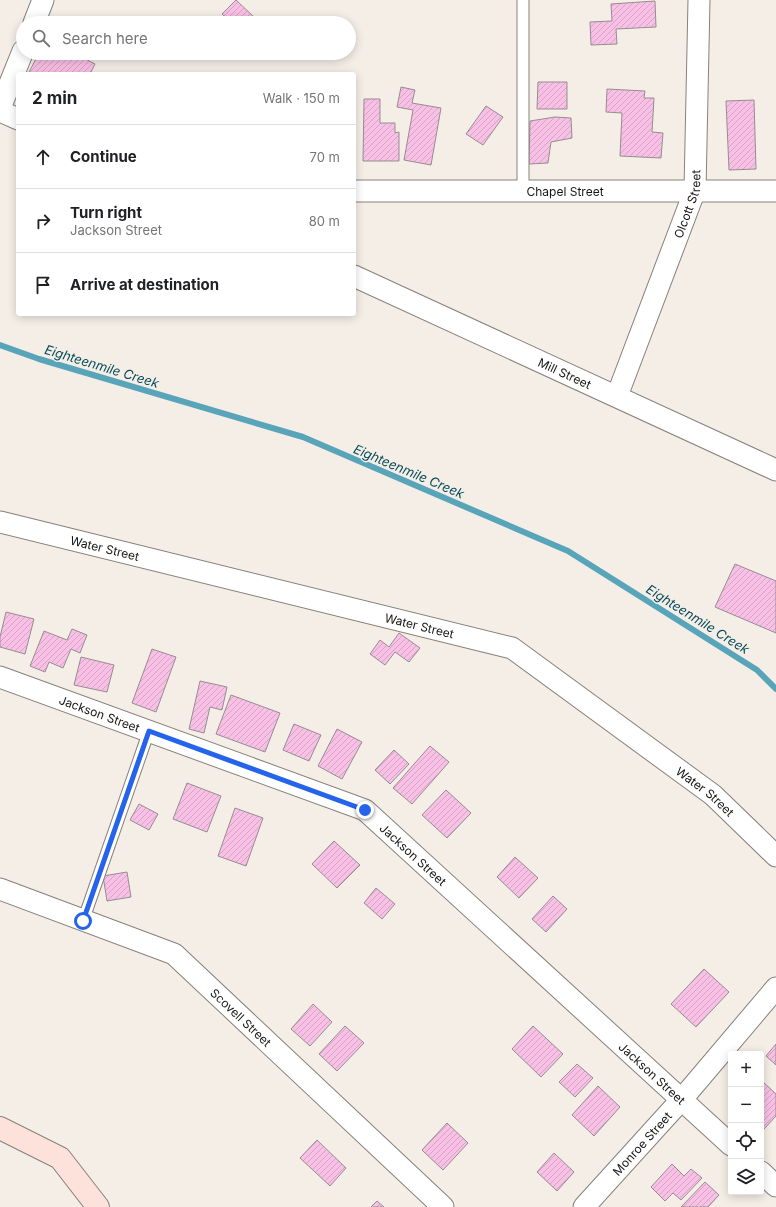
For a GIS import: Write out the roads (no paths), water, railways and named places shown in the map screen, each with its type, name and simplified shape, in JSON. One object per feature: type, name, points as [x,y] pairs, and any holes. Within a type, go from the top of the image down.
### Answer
[{"type":"street","points":[[37,16],[43,0]]},
{"type":"street","name":"Olcott Street","points":[[617,396],[695,190],[699,0]]},
{"type":"street","points":[[16,118],[0,110],[19,60]]},
{"type":"street","name":"Chapel Street","points":[[356,191],[776,191]]},
{"type":"street","name":"Mill Street","points":[[356,277],[776,470]]},
{"type":"street","name":"Water Street","points":[[0,522],[512,648],[713,795],[776,856]]},
{"type":"street","name":"Jackson Street","points":[[0,677],[365,810],[728,1141]]},
{"type":"street","name":"Scovell Street","points":[[0,889],[174,954],[442,1207]]},
{"type":"street","name":"Monroe Street","points":[[584,1207],[682,1099],[776,988]]},
{"type":"street","points":[[0,1128],[60,1158],[98,1207]]},
{"type":"street","points":[[764,1175],[776,1186]]},
{"type":"lane","points":[[523,0],[523,192]]},
{"type":"lane","points":[[83,921],[149,731]]},
{"type":"waterway","name":"Eighteenmile Creek","points":[[0,345],[39,359],[303,437],[568,551],[757,670],[776,689]]}]
